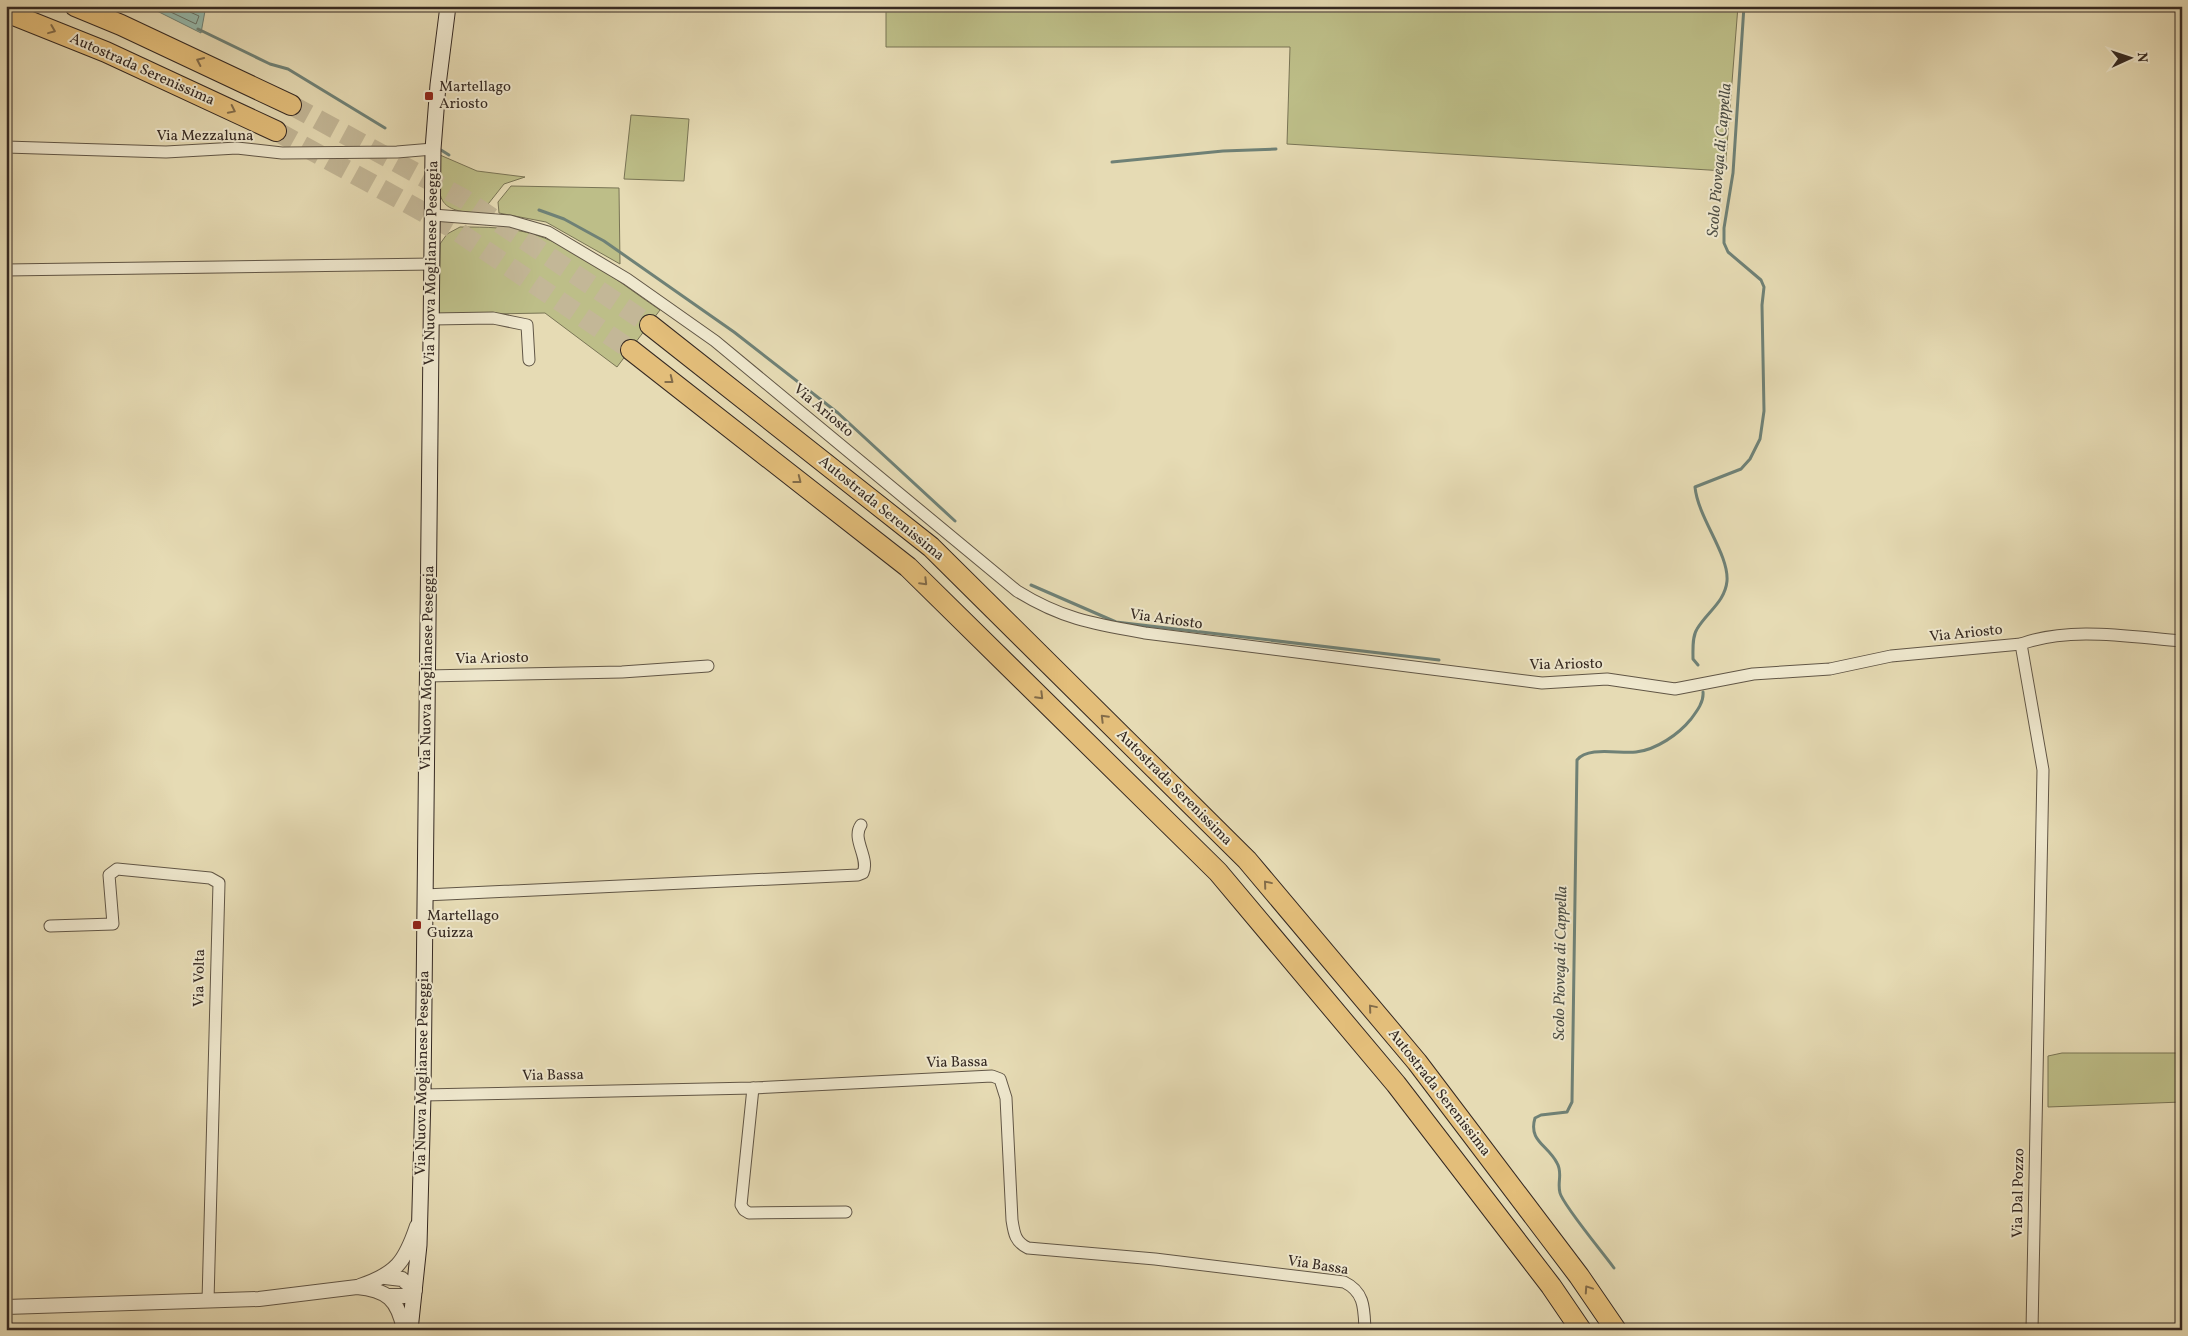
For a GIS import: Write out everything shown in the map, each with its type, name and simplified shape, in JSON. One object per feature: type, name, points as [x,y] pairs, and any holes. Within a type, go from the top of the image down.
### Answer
[{"type":"highway","name":"Autostrada Serenissima","points":[[74,6],[122,25],[291,105]]},
{"type":"highway","name":"Autostrada Serenissima","points":[[6,12],[106,52],[276,131]]},
{"type":"highway","name":"Autostrada Serenissima","points":[[650,325],[931,548],[1247,860],[1417,1062],[1579,1276],[1616,1330]]},
{"type":"highway","name":"Autostrada Serenissima","points":[[631,350],[908,567],[1218,872],[1396,1084],[1545,1279],[1581,1330]]},
{"type":"main road","name":"Via Nuova Moglianese Peseggia","points":[[410,1330],[420,1217],[423,1094],[433,149],[438,85],[448,6]]},
{"type":"street","name":"Via Mezzaluna","points":[[6,147],[166,152],[237,148],[282,154],[397,152],[433,149]]},
{"type":"street","name":"Via Ariosto","points":[[433,215],[510,221],[548,232],[627,279],[716,341],[1017,591],[1064,616],[1087,623],[1145,633],[1542,683],[1607,679],[1675,689],[1753,674],[1830,668],[1891,656],[2021,644],[2036,638],[2062,635],[2097,635],[2182,641]]},
{"type":"street","points":[[6,270],[433,264]]},
{"type":"street","points":[[432,319],[493,318],[527,325],[529,360]]},
{"type":"street","name":"Via Ariosto","points":[[2021,644],[2043,770],[2036,1057]]},
{"type":"street","name":"Via Ariosto","points":[[427,676],[622,672],[708,666]]},
{"type":"street","points":[[425,894],[858,876],[862,873],[865,865],[858,836],[861,825]]},
{"type":"street","name":"Via Volta","points":[[50,926],[113,924],[109,875],[116,869],[210,878],[219,882],[208,1301]]},
{"type":"street","name":"Via Dal Pozzo","points":[[2032,1330],[2036,1057]]},
{"type":"street","name":"Via Bassa","points":[[423,1094],[753,1088],[992,1076],[1000,1079],[1006,1098],[1012,1220],[1015,1235],[1020,1244],[1028,1248],[1155,1259],[1344,1282],[1354,1287],[1361,1295],[1366,1330]]},
{"type":"street","points":[[753,1088],[741,1205],[744,1210],[749,1213],[846,1212]]},
{"type":"street","points":[[6,1307],[259,1299],[357,1287],[385,1277],[402,1261],[408,1252],[420,1217]]},
{"type":"street","points":[[357,1287],[370,1289],[389,1296],[405,1296],[415,1290],[402,1279],[385,1277]]},
{"type":"street","points":[[389,1296],[398,1308],[404,1330]]},
{"type":"green space","points":[[886,6],[1576,6],[1635,11],[1649,6],[1738,6],[1725,171],[1287,144],[1290,47],[886,47]]},
{"type":"green space","points":[[631,115],[689,119],[684,181],[624,179]]},
{"type":"green space","points":[[440,155],[477,171],[525,177],[504,184],[481,213],[465,212],[446,205],[442,199],[439,181]]},
{"type":"green space","points":[[511,186],[619,188],[620,264],[546,222],[499,213],[498,202]]},
{"type":"green space","points":[[460,227],[489,227],[517,230],[553,241],[585,258],[660,310],[617,367],[545,313],[439,315],[440,244],[447,234]]},
{"type":"green space","points":[[2062,1053],[2182,1053],[2182,1102],[2048,1107],[2048,1056]]},
{"type":"water","points":[[147,6],[183,6],[205,11],[201,33]]},
{"type":"waterway","name":"Scolo Piovega di Cappella","points":[[1698,665],[1693,659],[1695,632],[1723,595],[1727,581],[1723,559],[1697,499],[1695,487],[1741,469],[1750,459],[1760,439],[1764,411],[1762,305],[1764,287],[1761,280],[1728,252],[1724,243],[1724,228],[1733,173],[1744,6]]},
{"type":"waterway","points":[[198,29],[270,64],[288,69],[385,128]]},
{"type":"waterway","points":[[1112,162],[1223,151],[1276,149]]},
{"type":"waterway","points":[[441,150],[449,155]]},
{"type":"waterway","points":[[539,210],[564,219],[604,241],[734,332],[838,413],[955,521]]},
{"type":"waterway","points":[[1031,585],[1116,622],[1439,660]]},
{"type":"waterway","name":"Scolo Piovega di Cappella","points":[[1614,1268],[1563,1199],[1559,1189],[1559,1167],[1534,1132],[1535,1118],[1541,1115],[1567,1112],[1572,1102],[1577,760],[1588,753],[1636,752],[1659,745],[1674,736],[1691,719],[1698,710],[1703,692]]},
{"type":"tunnel","points":[[291,105],[464,199],[650,325]]},
{"type":"tunnel","points":[[276,131],[454,229],[631,350]]},
{"type":"place","name":"Martellago Ariosto","points":[[429,96]]},
{"type":"place","name":"Martellago Guizza","points":[[417,925]]}]
